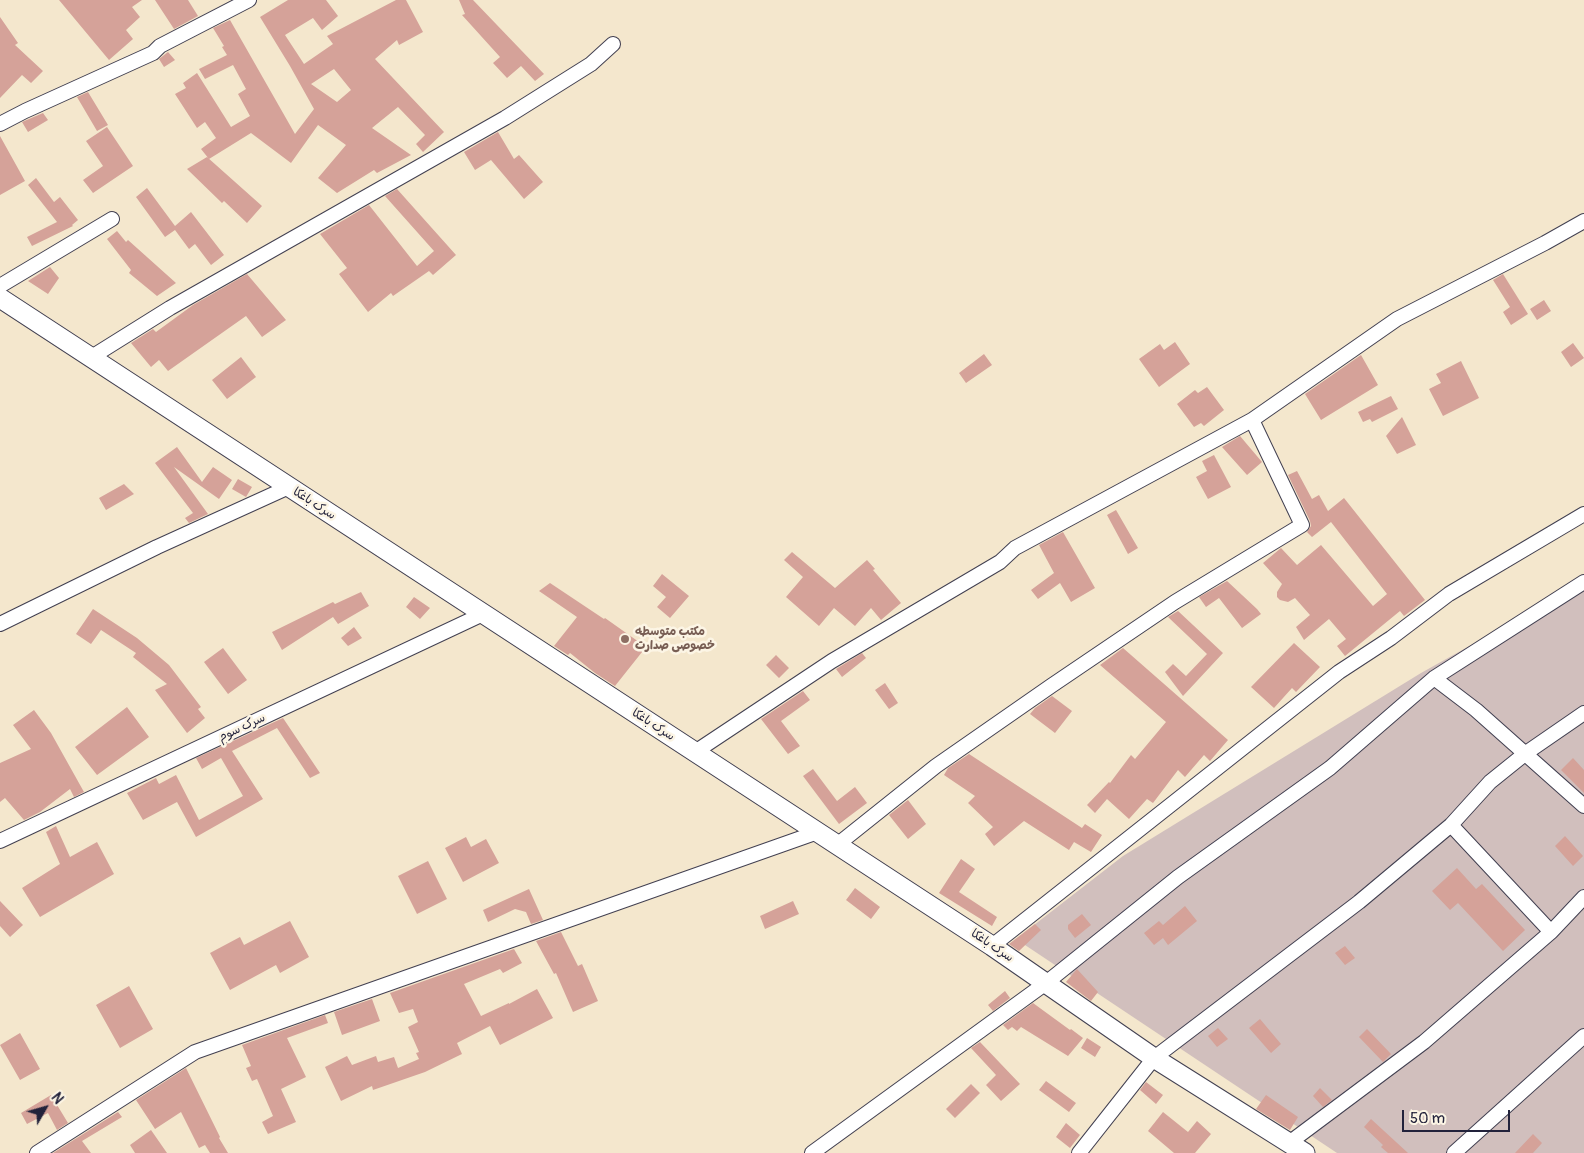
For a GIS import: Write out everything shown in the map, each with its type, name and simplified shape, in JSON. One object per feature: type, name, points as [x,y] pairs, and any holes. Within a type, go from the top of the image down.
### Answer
[{"type":"street","points":[[0,124],[153,53],[160,46],[249,0]]},
{"type":"street","points":[[90,358],[170,308],[505,118],[591,64],[613,44]]},
{"type":"street","points":[[0,286],[112,219]]},
{"type":"street","points":[[695,752],[832,661],[1000,562],[1016,548],[1252,420],[1397,319],[1584,221]]},
{"type":"street","name":"سرک باغکا","points":[[0,298],[992,946],[1154,1058],[1305,1153]]},
{"type":"street","points":[[837,844],[936,766],[1043,691],[1175,602],[1302,525],[1252,420]]},
{"type":"street","points":[[0,624],[157,547],[289,487]]},
{"type":"street","points":[[992,946],[1339,672],[1391,638],[1449,594],[1584,514]]},
{"type":"street","points":[[812,1153],[1046,983],[1178,877],[1330,768],[1434,678],[1584,582]]},
{"type":"street","name":"سرک سوم","points":[[0,841],[483,614]]},
{"type":"street","points":[[1434,678],[1476,710],[1584,806]]},
{"type":"street","points":[[1079,1153],[1154,1058],[1351,908],[1451,825],[1490,782],[1526,753],[1584,713]]},
{"type":"street","points":[[1451,825],[1551,932]]},
{"type":"street","points":[[37,1153],[196,1052],[818,832]]},
{"type":"street","points":[[1288,1143],[1424,1042],[1551,932],[1584,897]]},
{"type":"street","points":[[1454,1153],[1584,1036]]},
{"type":"shaded area","points":[[1584,582],[1584,1153],[1337,1153],[1016,939],[1123,856],[1421,673]]},
{"type":"building","points":[[59,0],[142,0],[132,7],[140,17],[126,30],[133,39],[109,60]]},
{"type":"building","points":[[155,0],[188,0],[198,16],[174,29]]},
{"type":"building","points":[[288,0],[326,0],[338,16],[322,30],[313,18],[285,35],[304,64],[333,44],[327,36],[396,0],[406,0],[423,32],[399,45],[397,40],[375,59],[444,132],[423,152],[416,144],[425,135],[398,107],[372,128],[411,155],[377,173],[374,170],[337,193],[318,178],[346,145],[318,125],[291,163],[251,133],[209,159],[201,149],[216,138],[205,122],[197,128],[175,94],[186,88],[183,83],[197,73],[231,127],[250,116],[238,94],[246,89],[233,65],[205,79],[199,69],[227,55],[213,28],[230,20],[295,134],[314,109],[260,17]],"holes":[[[334,69],[351,90],[337,102],[311,84]]]},
{"type":"building","points":[[459,0],[473,0],[544,74],[535,81],[521,66],[507,78],[493,63],[500,57],[462,15],[465,14]]},
{"type":"building","points":[[0,17],[18,43],[15,45],[43,71],[31,83],[22,75],[0,98]]},
{"type":"building","points":[[168,52],[175,60],[164,67],[159,59]]},
{"type":"building","points":[[88,92],[108,125],[97,131],[77,97]]},
{"type":"building","points":[[43,113],[48,120],[28,132],[22,122]]},
{"type":"building","points":[[107,127],[133,166],[93,193],[83,180],[103,166],[86,141]]},
{"type":"building","points":[[498,132],[514,159],[519,155],[543,182],[524,199],[491,160],[475,170],[464,152]]},
{"type":"building","points":[[0,136],[25,181],[0,195]]},
{"type":"building","points":[[207,157],[262,206],[247,223],[224,201],[222,203],[187,169]]},
{"type":"building","points":[[36,178],[54,202],[60,197],[78,220],[73,226],[32,246],[27,237],[57,222],[28,185]]},
{"type":"building","points":[[147,188],[175,226],[191,212],[224,255],[211,265],[195,244],[189,249],[175,230],[165,237],[136,197]]},
{"type":"building","points":[[397,189],[456,255],[433,275],[429,271],[393,296],[391,293],[368,312],[339,274],[347,268],[320,234],[369,205],[417,266],[434,251],[385,196]]},
{"type":"building","points":[[117,231],[126,242],[128,240],[176,283],[157,296],[129,273],[131,270],[107,239]]},
{"type":"building","points":[[50,267],[59,278],[48,294],[28,281]]},
{"type":"building","points":[[247,274],[286,320],[262,337],[246,316],[168,371],[159,360],[151,367],[131,343],[153,329],[156,332],[193,305]]},
{"type":"building","points":[[1503,274],[1528,314],[1511,325],[1503,312],[1510,307],[1493,280]]},
{"type":"building","points":[[1544,300],[1551,311],[1537,320],[1530,309]]},
{"type":"building","points":[[1175,342],[1190,364],[1159,387],[1139,359],[1160,344],[1164,350]]},
{"type":"building","points":[[1573,343],[1584,358],[1571,367],[1561,352]]},
{"type":"building","points":[[984,354],[992,365],[966,383],[959,373]]},
{"type":"building","points":[[1361,355],[1378,385],[1321,420],[1305,394]]},
{"type":"building","points":[[241,357],[256,377],[227,399],[212,380]]},
{"type":"building","points":[[1461,361],[1479,398],[1443,416],[1429,389],[1441,383],[1436,374]]},
{"type":"building","points":[[1207,387],[1224,410],[1204,426],[1201,423],[1194,427],[1177,404],[1195,390],[1198,393]]},
{"type":"building","points":[[1391,396],[1398,409],[1372,422],[1370,419],[1363,422],[1358,412]]},
{"type":"building","points":[[1402,417],[1416,445],[1397,454],[1386,436]]},
{"type":"building","points":[[1240,436],[1262,462],[1247,475],[1222,447]]},
{"type":"building","points":[[177,447],[202,482],[213,467],[232,480],[219,499],[174,467],[208,514],[189,523],[185,518],[193,513],[155,463]]},
{"type":"building","points":[[1214,455],[1231,487],[1208,499],[1196,477],[1207,471],[1202,461]]},
{"type":"building","points":[[1297,471],[1312,499],[1319,495],[1328,511],[1344,498],[1425,600],[1404,616],[1400,611],[1345,656],[1337,646],[1346,639],[1329,619],[1304,640],[1296,627],[1310,615],[1295,598],[1288,602],[1277,597],[1277,592],[1282,584],[1263,563],[1281,548],[1297,565],[1321,545],[1373,606],[1387,594],[1331,522],[1312,537],[1307,532],[1311,526],[1310,521],[1288,475]]},
{"type":"building","points":[[238,479],[252,487],[246,497],[232,489]]},
{"type":"building","points":[[124,484],[134,494],[106,510],[99,498]]},
{"type":"building","points":[[1116,510],[1138,548],[1128,554],[1107,515]]},
{"type":"building","points":[[1063,532],[1095,588],[1071,602],[1060,583],[1038,599],[1031,590],[1054,573],[1039,545]]},
{"type":"building","points":[[792,552],[835,588],[867,560],[901,603],[881,620],[871,608],[855,626],[834,608],[819,626],[786,597],[803,577],[784,560]]},
{"type":"building","points":[[662,574],[689,596],[670,618],[657,607],[666,597],[653,586]]},
{"type":"building","points":[[1227,581],[1261,614],[1242,628],[1219,598],[1206,607],[1199,597]]},
{"type":"building","points":[[550,583],[646,647],[615,686],[570,653],[568,655],[554,646],[577,617],[539,591]]},
{"type":"building","points":[[361,592],[369,606],[338,624],[333,617],[282,650],[272,632],[333,602],[335,604]]},
{"type":"building","points":[[414,597],[430,608],[420,619],[406,607]]},
{"type":"building","points":[[93,609],[137,638],[169,665],[201,707],[198,709],[205,718],[187,733],[155,690],[167,684],[133,657],[136,653],[101,630],[91,644],[76,634]]},
{"type":"building","points":[[1178,611],[1223,653],[1183,696],[1165,672],[1173,664],[1186,676],[1207,654],[1168,617]]},
{"type":"building","points":[[354,627],[362,638],[348,646],[341,638]]},
{"type":"building","points":[[1294,643],[1320,667],[1296,692],[1292,688],[1274,708],[1251,687]]},
{"type":"building","points":[[223,648],[247,680],[228,694],[204,662]]},
{"type":"building","points":[[1123,648],[1228,740],[1210,761],[1204,755],[1185,777],[1178,770],[1153,803],[1147,799],[1129,819],[1107,799],[1095,813],[1087,805],[1110,783],[1131,755],[1135,759],[1166,722],[1100,665]]},
{"type":"building","points":[[862,653],[866,658],[842,677],[836,669]]},
{"type":"building","points":[[776,655],[789,668],[779,678],[766,665]]},
{"type":"building","points":[[885,683],[898,703],[889,709],[875,690]]},
{"type":"building","points":[[803,691],[810,700],[781,721],[800,746],[788,754],[761,719]]},
{"type":"building","points":[[1052,696],[1072,711],[1055,733],[1030,714]]},
{"type":"building","points":[[127,707],[149,737],[97,775],[75,747]]},
{"type":"building","points":[[34,710],[51,733],[84,792],[74,797],[70,789],[40,812],[24,820],[5,798],[0,802],[0,763],[31,749],[13,725]]},
{"type":"building","points":[[283,718],[320,773],[310,778],[277,728],[232,751],[263,799],[196,837],[177,802],[143,820],[127,793],[156,778],[159,784],[176,775],[199,820],[243,796],[221,758],[202,769],[196,758]]},
{"type":"building","points":[[969,754],[1082,828],[1085,824],[1102,835],[1091,852],[1074,842],[1069,850],[1024,821],[994,846],[985,834],[993,827],[968,803],[975,796],[944,775],[948,768]]},
{"type":"building","points":[[1573,758],[1584,770],[1584,793],[1561,770]]},
{"type":"building","points":[[813,769],[837,801],[855,787],[867,803],[839,824],[803,776]]},
{"type":"building","points":[[908,800],[926,824],[908,839],[889,815]]},
{"type":"building","points":[[56,826],[70,857],[97,842],[114,874],[40,917],[22,888],[60,864],[46,832]]},
{"type":"building","points":[[1565,836],[1583,856],[1573,866],[1555,846]]},
{"type":"building","points":[[466,837],[471,847],[486,839],[499,863],[463,882],[445,848]]},
{"type":"building","points":[[961,859],[975,869],[959,892],[997,917],[992,926],[939,893]]},
{"type":"building","points":[[428,861],[447,899],[417,914],[398,876]]},
{"type":"building","points":[[1457,868],[1476,889],[1482,884],[1525,930],[1503,951],[1458,903],[1450,910],[1432,891]]},
{"type":"building","points":[[855,888],[880,907],[871,919],[846,900]]},
{"type":"building","points":[[529,889],[543,920],[531,924],[526,912],[515,909],[488,922],[483,910]]},
{"type":"building","points":[[0,901],[23,925],[10,937],[0,926]]},
{"type":"building","points":[[793,901],[799,914],[765,929],[760,916]]},
{"type":"building","points":[[1185,906],[1197,921],[1168,945],[1163,938],[1154,945],[1144,933],[1159,921],[1163,925]]},
{"type":"building","points":[[1082,914],[1091,925],[1075,938],[1068,929],[1068,925]]},
{"type":"building","points":[[290,921],[309,957],[280,973],[276,965],[230,990],[210,953],[240,937],[244,945]]},
{"type":"building","points":[[1035,924],[1041,930],[1019,951],[1009,944]]},
{"type":"building","points":[[561,932],[578,966],[582,964],[598,1001],[573,1012],[556,973],[554,974],[536,941]]},
{"type":"building","points":[[1345,946],[1355,958],[1345,965],[1335,953]]},
{"type":"building","points":[[514,949],[522,963],[503,973],[500,969],[464,984],[481,1016],[537,989],[553,1018],[500,1045],[490,1026],[457,1043],[462,1054],[425,1072],[373,1090],[372,1086],[341,1101],[325,1067],[347,1056],[352,1065],[376,1056],[378,1062],[394,1057],[398,1068],[419,1059],[416,1053],[419,1052],[408,1027],[418,1022],[413,1009],[399,1013],[390,993]]},
{"type":"building","points":[[1077,969],[1098,992],[1091,1001],[1066,982]]},
{"type":"building","points":[[129,986],[153,1029],[120,1048],[96,1005]]},
{"type":"building","points":[[1005,991],[1010,998],[993,1011],[988,1005]]},
{"type":"building","points":[[372,999],[380,1021],[342,1035],[334,1012]]},
{"type":"building","points":[[1033,1003],[1083,1038],[1068,1056],[1021,1027],[1017,1031],[1012,1027],[1008,1030],[1003,1025]]},
{"type":"building","points":[[325,1015],[328,1023],[287,1038],[306,1077],[281,1089],[296,1122],[268,1134],[262,1122],[273,1116],[257,1079],[252,1081],[246,1068],[251,1066],[242,1045]]},
{"type":"building","points":[[1260,1019],[1281,1044],[1271,1053],[1249,1028]]},
{"type":"building","points":[[1218,1028],[1228,1039],[1217,1047],[1208,1036]]},
{"type":"building","points":[[1367,1029],[1391,1054],[1383,1062],[1359,1037]]},
{"type":"building","points":[[20,1033],[40,1069],[20,1080],[0,1045]]},
{"type":"building","points":[[1087,1038],[1101,1047],[1095,1057],[1081,1048]]},
{"type":"building","points":[[980,1042],[1020,1084],[1001,1101],[986,1085],[996,1075],[971,1048]]},
{"type":"building","points":[[186,1068],[228,1153],[210,1153],[205,1145],[199,1148],[181,1112],[155,1129],[136,1100]]},
{"type":"building","points":[[1046,1081],[1076,1103],[1069,1112],[1039,1090]]},
{"type":"building","points":[[1146,1082],[1163,1095],[1156,1104],[1140,1090]]},
{"type":"building","points":[[971,1084],[980,1093],[955,1118],[946,1109]]},
{"type":"building","points":[[1320,1088],[1332,1100],[1323,1107],[1313,1096]]},
{"type":"building","points":[[51,1095],[68,1123],[57,1130],[48,1113],[27,1124],[21,1113]]},
{"type":"building","points":[[1266,1095],[1298,1117],[1290,1130],[1256,1109]]},
{"type":"building","points":[[118,1112],[122,1117],[82,1141],[91,1153],[53,1153]]},
{"type":"building","points":[[1163,1112],[1188,1132],[1197,1121],[1211,1134],[1195,1153],[1174,1153],[1148,1131]]},
{"type":"building","points":[[1371,1119],[1408,1153],[1388,1153],[1381,1147],[1383,1145],[1364,1127]]},
{"type":"building","points":[[1066,1123],[1080,1135],[1070,1148],[1056,1137]]},
{"type":"building","points":[[151,1130],[167,1153],[135,1153],[130,1145]]},
{"type":"building","points":[[1533,1134],[1542,1143],[1533,1153],[1515,1153]]},
{"type":"place","name":"مکتب متوسطه خصوصی صدارت","points":[[625,639]]}]
